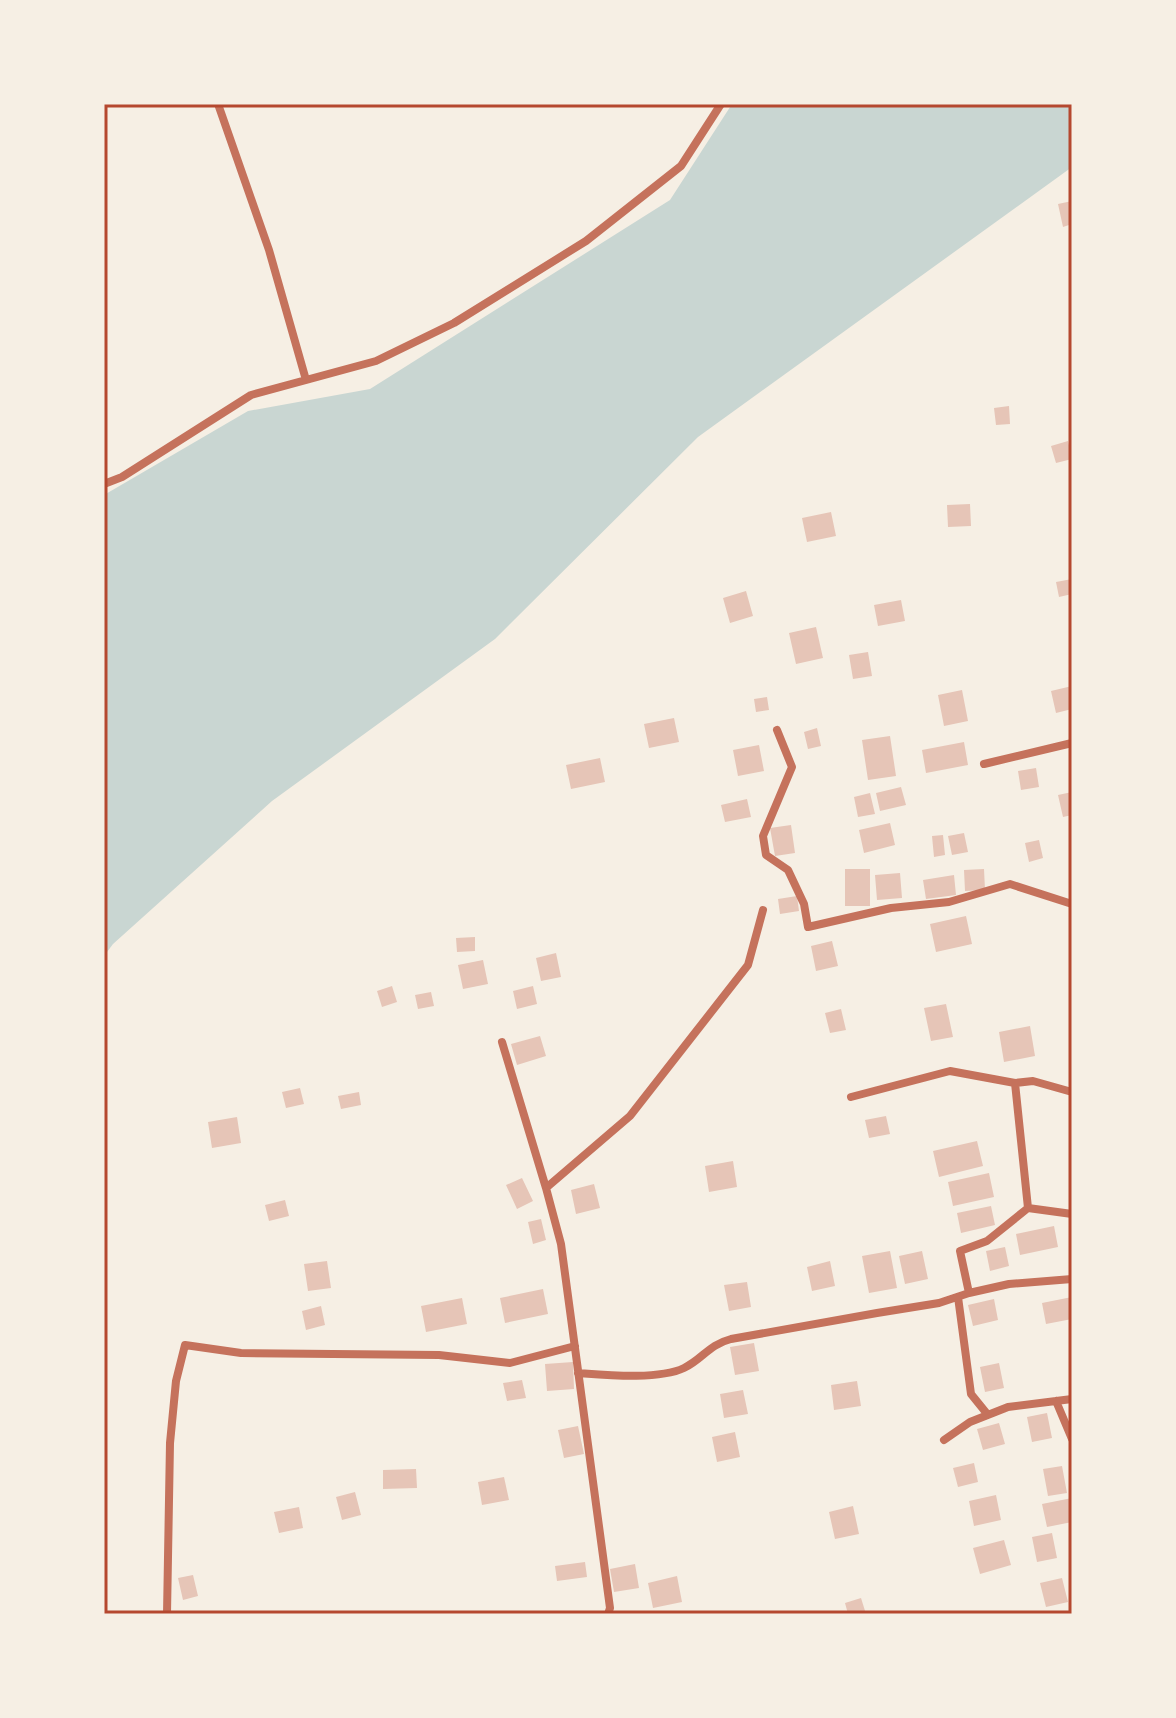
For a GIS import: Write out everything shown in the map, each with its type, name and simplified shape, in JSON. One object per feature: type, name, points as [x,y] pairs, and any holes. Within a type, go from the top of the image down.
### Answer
[{"type":"street","points":[[218,104],[269,250],[306,380]]},
{"type":"street","points":[[104,484],[122,477],[251,395],[376,361],[454,323],[586,241],[681,166],[721,104]]},
{"type":"street","points":[[777,730],[792,767],[763,836],[766,855],[788,870],[804,904],[808,927],[891,908],[949,902],[1010,884],[1072,904]]},
{"type":"street","points":[[984,764],[1072,743]]},
{"type":"street","points":[[546,1188],[630,1116],[748,965],[763,910]]},
{"type":"street","points":[[502,1042],[561,1244],[610,1608],[608,1614]]},
{"type":"street","points":[[851,1097],[950,1071],[1015,1083],[1033,1081],[1072,1092]]},
{"type":"street","points":[[1015,1083],[1028,1208]]},
{"type":"street","points":[[969,1293],[960,1251],[987,1241],[1028,1208],[1072,1214]]},
{"type":"street","points":[[578,1373],[657,1374],[682,1369],[716,1343],[939,1303],[1009,1284],[1072,1279]]},
{"type":"street","points":[[958,1297],[971,1394],[988,1415]]},
{"type":"street","points":[[167,1614],[170,1443],[176,1381],[185,1345],[241,1353],[439,1355],[510,1363],[575,1346]]},
{"type":"street","points":[[944,1440],[970,1422],[1008,1407],[1072,1399]]},
{"type":"street","points":[[1056,1401],[1072,1439]]},
{"type":"shaded area","points":[[732,104],[1072,104],[1072,167],[698,437],[495,639],[272,801],[113,944],[104,956],[104,495],[248,411],[370,389],[670,200]]},
{"type":"building","points":[[1072,201],[1072,224],[1063,227],[1058,204]]},
{"type":"building","points":[[1009,406],[1010,424],[996,425],[994,408]]},
{"type":"building","points":[[1068,441],[1072,459],[1056,463],[1051,446]]},
{"type":"building","points":[[970,504],[971,526],[948,527],[947,505]]},
{"type":"building","points":[[831,512],[836,536],[807,542],[802,518]]},
{"type":"building","points":[[1072,579],[1072,594],[1059,597],[1056,582]]},
{"type":"building","points":[[746,591],[753,616],[730,623],[723,598]]},
{"type":"building","points":[[901,600],[905,621],[878,626],[874,605]]},
{"type":"building","points":[[816,627],[823,658],[796,664],[789,633]]},
{"type":"building","points":[[868,652],[872,676],[853,679],[849,655]]},
{"type":"building","points":[[1072,686],[1072,709],[1056,713],[1051,691]]},
{"type":"building","points":[[962,690],[968,721],[944,726],[938,695]]},
{"type":"building","points":[[767,697],[769,710],[756,712],[754,699]]},
{"type":"building","points":[[674,718],[679,742],[649,748],[644,724]]},
{"type":"building","points":[[817,728],[821,746],[808,749],[804,732]]},
{"type":"building","points":[[890,736],[896,776],[868,780],[862,740]]},
{"type":"building","points":[[964,742],[968,765],[926,773],[922,750]]},
{"type":"building","points":[[759,745],[764,771],[738,776],[733,750]]},
{"type":"building","points":[[600,758],[605,782],[571,789],[566,765]]},
{"type":"building","points":[[1036,768],[1039,787],[1021,790],[1018,771]]},
{"type":"building","points":[[901,787],[906,805],[880,811],[876,793]]},
{"type":"building","points":[[1072,792],[1072,815],[1063,817],[1058,795]]},
{"type":"building","points":[[870,793],[875,814],[858,817],[854,797]]},
{"type":"building","points":[[747,799],[751,817],[725,822],[721,805]]},
{"type":"building","points":[[890,823],[895,845],[864,853],[859,830]]},
{"type":"building","points":[[791,825],[795,853],[775,856],[770,828]]},
{"type":"building","points":[[964,833],[968,852],[952,855],[948,836]]},
{"type":"building","points":[[943,835],[945,855],[934,857],[932,836]]},
{"type":"building","points":[[1039,840],[1043,858],[1029,862],[1025,843]]},
{"type":"building","points":[[845,869],[870,869],[870,906],[845,906]]},
{"type":"building","points":[[984,869],[985,890],[965,891],[964,870]]},
{"type":"building","points":[[900,873],[902,898],[877,900],[875,875]]},
{"type":"building","points":[[954,875],[956,895],[926,899],[923,880]]},
{"type":"building","points":[[797,896],[799,911],[780,914],[778,899]]},
{"type":"building","points":[[966,916],[972,944],[936,952],[930,924]]},
{"type":"building","points":[[475,937],[475,951],[457,952],[456,938]]},
{"type":"building","points":[[832,941],[838,966],[816,971],[811,946]]},
{"type":"building","points":[[556,953],[561,977],[541,981],[536,958]]},
{"type":"building","points":[[483,960],[488,984],[463,989],[458,965]]},
{"type":"building","points":[[392,986],[397,1002],[382,1007],[377,991]]},
{"type":"building","points":[[533,986],[537,1004],[517,1009],[513,991]]},
{"type":"building","points":[[431,992],[434,1006],[418,1009],[415,995]]},
{"type":"building","points":[[946,1004],[953,1037],[931,1041],[924,1008]]},
{"type":"building","points":[[841,1009],[846,1030],[830,1033],[825,1013]]},
{"type":"building","points":[[1030,1026],[1035,1056],[1004,1062],[999,1032]]},
{"type":"building","points":[[540,1036],[546,1056],[517,1065],[511,1044]]},
{"type":"building","points":[[300,1088],[304,1104],[286,1108],[282,1092]]},
{"type":"building","points":[[359,1092],[361,1105],[341,1109],[338,1096]]},
{"type":"building","points":[[886,1116],[890,1134],[869,1138],[865,1120]]},
{"type":"building","points":[[237,1117],[241,1143],[212,1148],[208,1122]]},
{"type":"building","points":[[977,1141],[983,1166],[939,1177],[933,1151]]},
{"type":"building","points":[[733,1161],[737,1187],[709,1192],[705,1166]]},
{"type":"building","points":[[989,1173],[994,1197],[953,1206],[948,1182]]},
{"type":"building","points":[[522,1178],[533,1201],[517,1209],[506,1185]]},
{"type":"building","points":[[594,1184],[600,1208],[576,1214],[571,1190]]},
{"type":"building","points":[[285,1200],[289,1216],[269,1221],[265,1205]]},
{"type":"building","points":[[991,1206],[995,1225],[961,1233],[957,1213]]},
{"type":"building","points":[[541,1219],[546,1240],[533,1244],[528,1222]]},
{"type":"building","points":[[1054,1226],[1058,1247],[1020,1255],[1016,1234]]},
{"type":"building","points":[[1005,1247],[1009,1266],[990,1271],[986,1251]]},
{"type":"building","points":[[890,1251],[897,1288],[869,1293],[862,1256]]},
{"type":"building","points":[[922,1251],[928,1279],[905,1284],[899,1256]]},
{"type":"building","points":[[327,1261],[331,1288],[308,1291],[304,1264]]},
{"type":"building","points":[[830,1261],[835,1286],[812,1291],[807,1267]]},
{"type":"building","points":[[747,1282],[751,1307],[729,1311],[724,1285]]},
{"type":"building","points":[[543,1289],[548,1314],[505,1323],[500,1298]]},
{"type":"building","points":[[1072,1297],[1072,1319],[1046,1324],[1042,1303]]},
{"type":"building","points":[[462,1298],[467,1324],[426,1332],[421,1306]]},
{"type":"building","points":[[994,1299],[998,1320],[973,1326],[968,1305]]},
{"type":"building","points":[[321,1306],[325,1325],[306,1330],[302,1311]]},
{"type":"building","points":[[754,1343],[759,1371],[735,1375],[730,1347]]},
{"type":"building","points":[[573,1362],[574,1389],[547,1391],[545,1364]]},
{"type":"building","points":[[999,1363],[1004,1388],[985,1392],[980,1367]]},
{"type":"building","points":[[522,1380],[526,1398],[507,1401],[503,1383]]},
{"type":"building","points":[[857,1381],[861,1406],[834,1410],[831,1385]]},
{"type":"building","points":[[743,1390],[748,1414],[724,1418],[720,1394]]},
{"type":"building","points":[[1047,1413],[1052,1438],[1032,1442],[1027,1417]]},
{"type":"building","points":[[999,1423],[1005,1444],[983,1450],[977,1429]]},
{"type":"building","points":[[578,1426],[584,1454],[564,1458],[558,1430]]},
{"type":"building","points":[[735,1432],[740,1457],[717,1462],[712,1437]]},
{"type":"building","points":[[974,1463],[978,1482],[958,1487],[953,1468]]},
{"type":"building","points":[[1062,1466],[1067,1493],[1048,1496],[1043,1469]]},
{"type":"building","points":[[416,1469],[417,1488],[383,1489],[383,1470]]},
{"type":"building","points":[[504,1477],[509,1500],[482,1505],[478,1482]]},
{"type":"building","points":[[355,1492],[361,1515],[342,1520],[336,1497]]},
{"type":"building","points":[[996,1495],[1001,1520],[974,1526],[969,1501]]},
{"type":"building","points":[[1072,1498],[1072,1522],[1047,1527],[1042,1504]]},
{"type":"building","points":[[853,1506],[859,1534],[835,1539],[829,1512]]},
{"type":"building","points":[[299,1507],[303,1528],[279,1533],[274,1512]]},
{"type":"building","points":[[1052,1533],[1057,1558],[1037,1562],[1032,1537]]},
{"type":"building","points":[[1004,1540],[1011,1565],[980,1574],[973,1548]]},
{"type":"building","points":[[585,1562],[587,1577],[557,1581],[555,1566]]},
{"type":"building","points":[[635,1564],[639,1588],[614,1592],[610,1569]]},
{"type":"building","points":[[193,1575],[198,1596],[183,1600],[178,1578]]},
{"type":"building","points":[[677,1576],[682,1602],[653,1608],[648,1583]]},
{"type":"building","points":[[1062,1578],[1068,1602],[1046,1607],[1040,1583]]},
{"type":"building","points":[[861,1598],[866,1614],[848,1614],[845,1603]]}]
